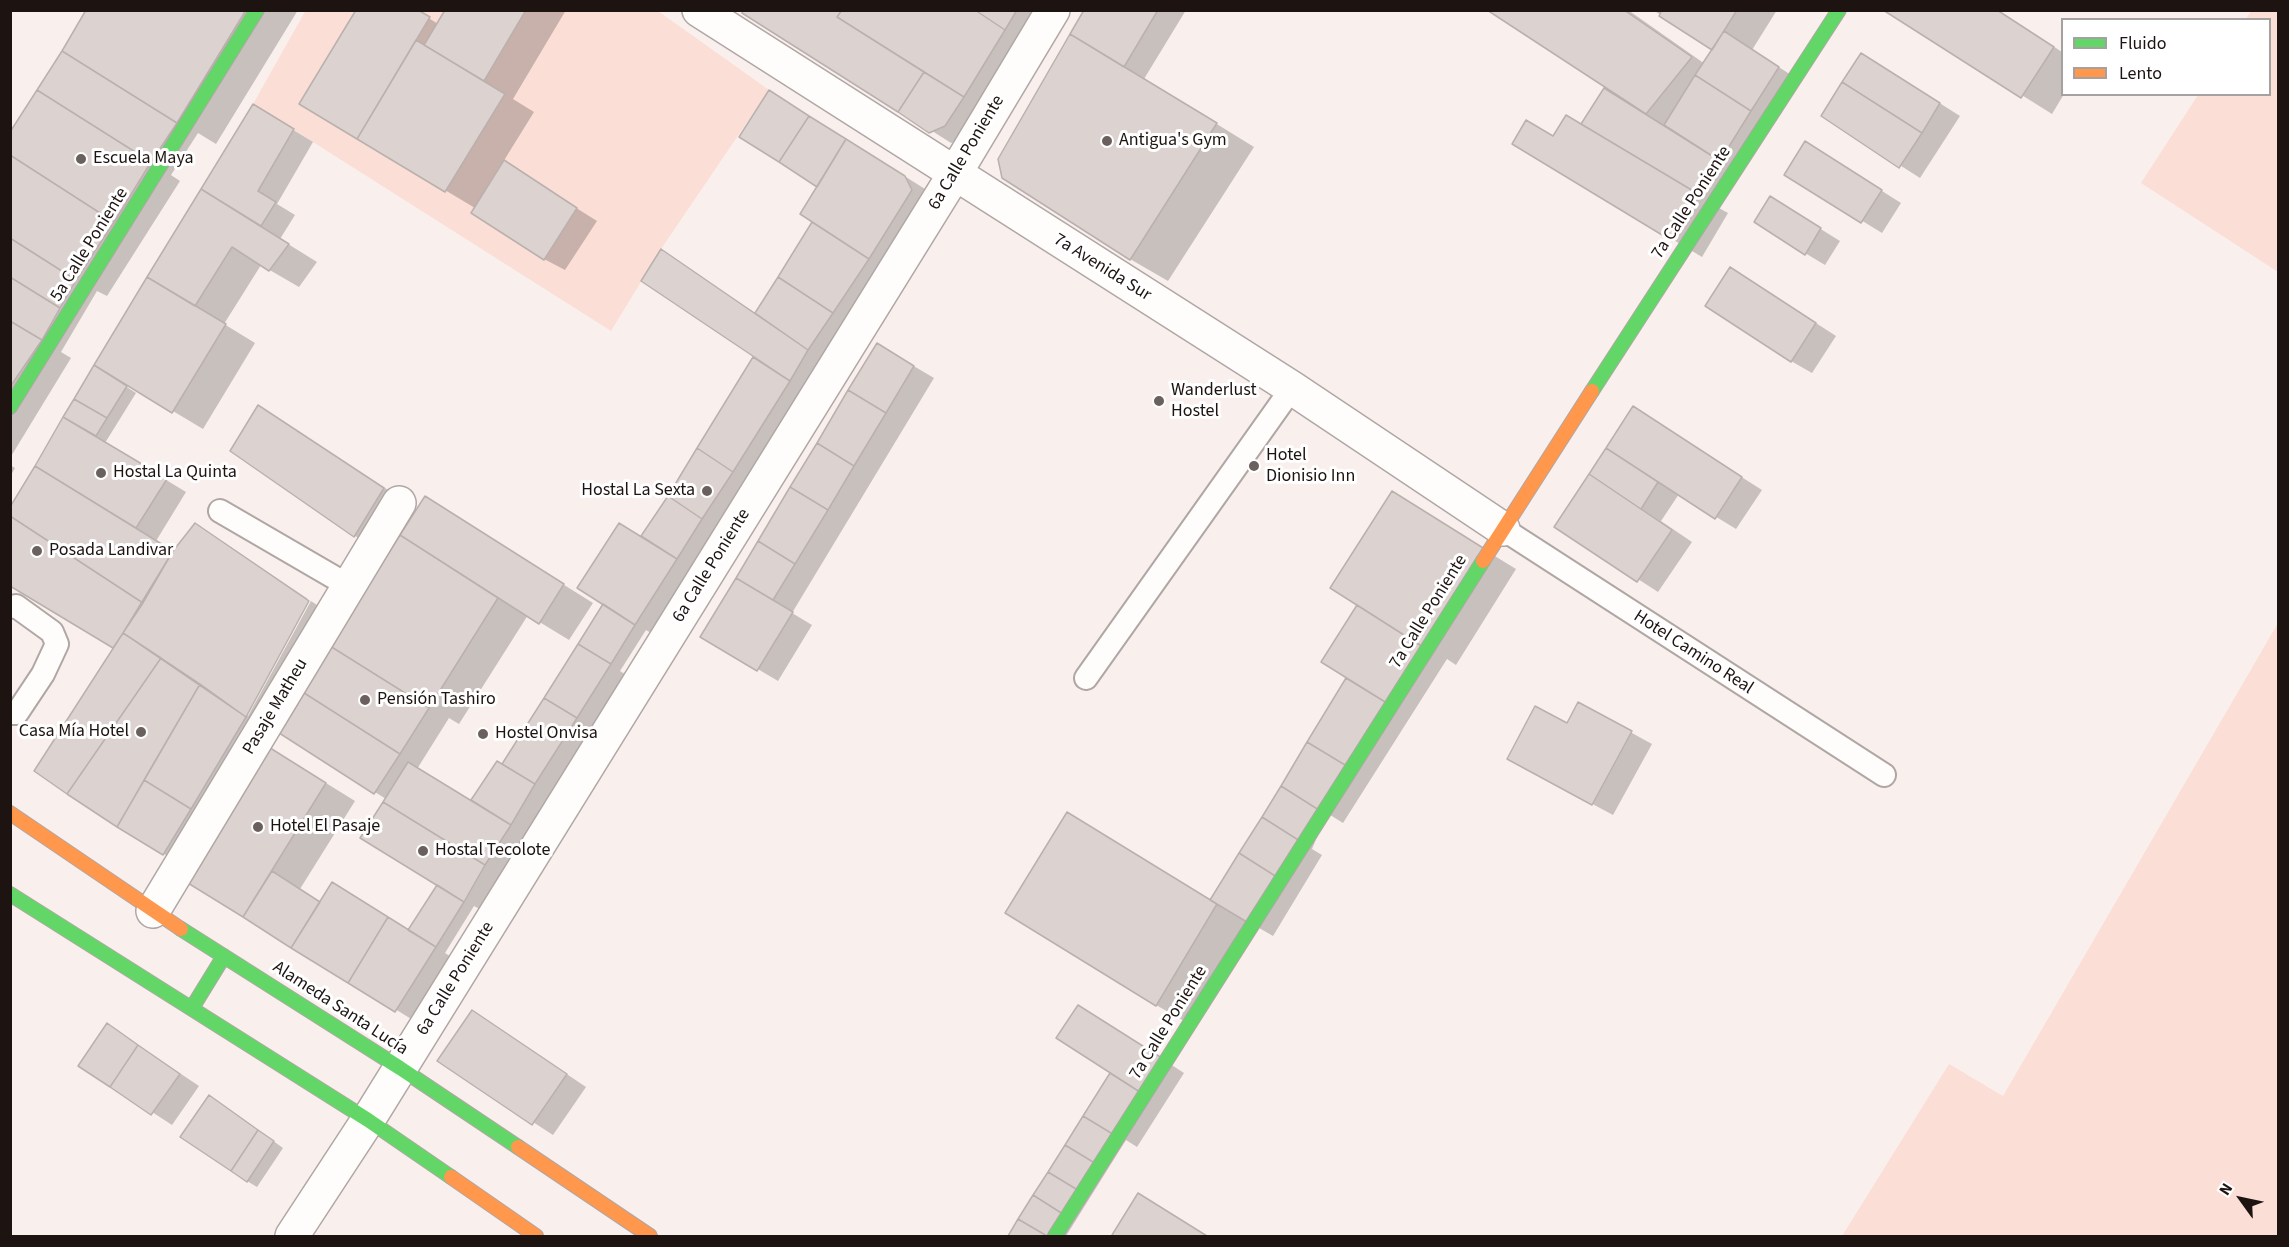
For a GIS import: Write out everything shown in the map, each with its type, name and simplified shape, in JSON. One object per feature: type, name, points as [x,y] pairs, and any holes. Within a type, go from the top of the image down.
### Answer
[{"type":"main road","name":"5a Calle Poniente","points":[[10,407],[257,10]]},
{"type":"main road","name":"7a Calle Poniente","points":[[1055,1236],[1503,529],[1839,10]]},
{"type":"main road","name":"Alameda Santa Lucía","points":[[10,813],[153,911],[400,1068],[650,1236]]},
{"type":"main road","points":[[10,894],[368,1120],[536,1236]]},
{"type":"main road","points":[[192,1008],[224,956]]},
{"type":"street","name":"7a Avenida Sur","points":[[699,10],[954,175],[1292,388],[1503,529]]},
{"type":"street","name":"6a Calle Poniente","points":[[292,1236],[368,1120],[954,175],[1053,10]]},
{"type":"street","name":"Pasaje Matheu","points":[[153,911],[399,503]]},
{"type":"lane","points":[[1086,678],[1292,388]]},
{"type":"lane","points":[[220,511],[349,586]]},
{"type":"lane","name":"Hotel Camino Real","points":[[1503,529],[1884,775]]},
{"type":"lane","points":[[10,607],[16,606],[52,632],[57,644],[43,674],[17,713],[10,713]]},
{"type":"shaded area","points":[[306,10],[658,11],[769,90],[661,249],[611,331],[253,104]]},
{"type":"shaded area","points":[[2251,11],[2278,11],[2278,272],[2141,183],[2197,96],[2271,96],[2271,18],[2247,18]]},
{"type":"shaded area","points":[[2278,623],[2278,1236],[1842,1236],[1949,1064],[2003,1096]]},
{"type":"building","points":[[86,10],[246,10],[177,123],[62,51]]},
{"type":"building","points":[[356,10],[418,10],[430,17],[357,139],[299,104]]},
{"type":"building","points":[[445,10],[526,10],[484,81],[424,45]]},
{"type":"building","points":[[743,10],[842,10],[837,17],[924,72],[898,112],[742,13]]},
{"type":"building","points":[[842,10],[975,10],[1005,30],[964,97],[837,17]]},
{"type":"building","points":[[975,10],[1017,10],[1005,30]]},
{"type":"building","points":[[1084,10],[1158,10],[1124,67],[1070,34]]},
{"type":"building","points":[[1487,10],[1624,10],[1692,57],[1646,114]]},
{"type":"building","points":[[1662,10],[1737,10],[1712,50],[1659,16]]},
{"type":"building","points":[[1883,10],[1997,10],[2054,47],[2021,98]]},
{"type":"building","points":[[1724,31],[1779,67],[1751,111],[1695,75]]},
{"type":"building","name":"Antigua's Gym","points":[[1070,34],[1217,123],[1130,260],[1002,178],[998,159]]},
{"type":"building","points":[[416,40],[505,94],[445,192],[357,139]]},
{"type":"building","points":[[62,51],[177,123],[151,162],[37,90]]},
{"type":"building","points":[[1861,53],[1940,103],[1922,133],[1842,82]]},
{"type":"building","points":[[924,72],[964,97],[945,126],[929,133],[898,112]]},
{"type":"building","points":[[1695,75],[1751,111],[1720,161],[1664,125]]},
{"type":"building","points":[[1842,82],[1922,133],[1899,168],[1821,116]]},
{"type":"building","points":[[1604,88],[1720,161],[1700,195],[1581,124]]},
{"type":"building","name":"Escuela Maya","points":[[37,90],[151,162],[114,222],[10,155],[10,132]]},
{"type":"building","points":[[769,90],[809,116],[779,162],[739,137]]},
{"type":"building","points":[[253,104],[294,129],[258,191],[276,202],[261,226],[201,189]]},
{"type":"building","points":[[1566,115],[1700,195],[1672,241],[1512,144],[1526,120],[1553,136]]},
{"type":"building","points":[[809,116],[846,139],[817,187],[779,162]]},
{"type":"building","points":[[846,139],[905,176],[912,190],[869,259],[800,214]]},
{"type":"building","points":[[1805,141],[1882,190],[1861,223],[1784,175]]},
{"type":"building","points":[[10,155],[114,222],[76,280],[10,238]]},
{"type":"building","points":[[504,160],[577,208],[544,260],[471,213]]},
{"type":"building","points":[[201,189],[289,244],[269,271],[232,247],[195,306],[147,277]]},
{"type":"building","points":[[1770,196],[1821,228],[1805,255],[1754,222]]},
{"type":"building","points":[[812,222],[869,259],[833,313],[778,277]]},
{"type":"building","points":[[10,238],[76,280],[60,308],[10,277]]},
{"type":"building","points":[[661,249],[808,350],[790,381],[641,281]]},
{"type":"building","points":[[1730,267],[1816,323],[1791,362],[1705,306]]},
{"type":"building","points":[[10,277],[60,308],[42,340],[10,321]]},
{"type":"building","points":[[147,277],[226,324],[172,413],[94,365]]},
{"type":"building","points":[[778,277],[833,313],[808,350],[755,313]]},
{"type":"building","points":[[10,321],[42,340],[10,387]]},
{"type":"building","points":[[877,343],[914,366],[886,413],[848,390]]},
{"type":"building","points":[[753,357],[790,381],[733,472],[697,448]]},
{"type":"building","points":[[94,365],[127,386],[107,418],[74,399]]},
{"type":"building","points":[[848,390],[886,413],[854,466],[817,443]]},
{"type":"building","points":[[74,399],[107,418],[96,436],[63,417]]},
{"type":"building","points":[[258,405],[384,488],[354,537],[230,451]]},
{"type":"building","points":[[1633,406],[1742,477],[1715,519],[1606,448]]},
{"type":"building","name":"Hostal La Quinta","points":[[63,417],[167,479],[136,528],[35,466]]},
{"type":"building","points":[[817,443],[854,466],[828,510],[790,487]]},
{"type":"building","points":[[697,448],[733,472],[702,519],[668,496]]},
{"type":"building","points":[[1606,448],[1658,482],[1641,509],[1589,474]]},
{"type":"building","points":[[35,466],[173,551],[143,603],[10,516],[10,507]]},
{"type":"building","points":[[1589,474],[1672,530],[1637,582],[1554,527]]},
{"type":"building","points":[[790,487],[828,510],[795,564],[758,541]]},
{"type":"building","points":[[1392,491],[1488,551],[1426,649],[1330,588]]},
{"type":"building","points":[[425,496],[564,584],[539,624],[400,535]]},
{"type":"building","points":[[668,496],[702,519],[677,559],[641,536]]},
{"type":"building","name":"Posada Landivar","points":[[10,516],[143,603],[113,648],[10,586]]},
{"type":"building","points":[[195,523],[309,601],[246,717],[123,633],[173,551]]},
{"type":"building","points":[[619,523],[677,559],[635,625],[577,588]]},
{"type":"building","points":[[400,535],[498,598],[429,708],[330,646]]},
{"type":"building","points":[[758,541],[795,564],[773,600],[736,578]]},
{"type":"building","points":[[736,578],[793,612],[757,671],[700,637]]},
{"type":"building","points":[[603,604],[635,625],[611,664],[578,644]]},
{"type":"building","points":[[1357,605],[1426,649],[1390,705],[1321,662]]},
{"type":"building","points":[[123,633],[161,658],[67,794],[34,771]]},
{"type":"building","points":[[578,644],[611,664],[577,718],[544,698]]},
{"type":"building","name":"Pensión Tashiro","points":[[330,646],[429,708],[400,754],[301,691]]},
{"type":"building","name":"Casa Mía Hotel","points":[[161,658],[200,684],[117,827],[67,794]]},
{"type":"building","points":[[1346,678],[1390,705],[1350,768],[1307,742]]},
{"type":"building","points":[[200,684],[246,717],[191,809],[144,780]]},
{"type":"building","points":[[301,691],[400,754],[374,794],[276,731]]},
{"type":"building","points":[[544,698],[577,718],[535,784],[502,764]]},
{"type":"building","points":[[1578,702],[1632,731],[1592,805],[1507,759],[1535,706],[1567,723]]},
{"type":"building","points":[[1307,742],[1350,768],[1322,812],[1281,786]]},
{"type":"building","name":"Hotel El Pasaje","points":[[267,746],[326,783],[243,917],[183,880]]},
{"type":"building","points":[[497,761],[535,784],[511,825],[471,800]]},
{"type":"building","points":[[408,762],[511,825],[485,865],[383,802]]},
{"type":"building","points":[[144,780],[191,809],[163,855],[117,827]]},
{"type":"building","points":[[1281,786],[1322,812],[1303,843],[1262,817]]},
{"type":"building","name":"Hostal Tecolote","points":[[383,802],[485,865],[464,902],[360,838]]},
{"type":"building","points":[[1067,812],[1217,904],[1156,1006],[1005,913]]},
{"type":"building","points":[[1262,817],[1303,843],[1280,879],[1239,853]]},
{"type":"building","points":[[1239,853],[1280,879],[1252,925],[1210,900]]},
{"type":"building","points":[[272,871],[320,902],[291,948],[243,917]]},
{"type":"building","points":[[332,882],[388,917],[348,983],[291,948]]},
{"type":"building","points":[[437,885],[464,902],[436,947],[408,930]]},
{"type":"building","points":[[388,917],[436,947],[395,1012],[348,983]]},
{"type":"building","points":[[1078,1005],[1165,1060],[1143,1094],[1056,1038]]},
{"type":"building","points":[[472,1010],[567,1074],[532,1125],[437,1061]]},
{"type":"building","points":[[107,1023],[138,1045],[110,1087],[78,1066]]},
{"type":"building","points":[[138,1045],[180,1074],[151,1115],[110,1087]]},
{"type":"building","points":[[1110,1073],[1143,1094],[1116,1136],[1083,1116]]},
{"type":"building","points":[[209,1095],[258,1130],[231,1171],[180,1137]]},
{"type":"building","points":[[1083,1116],[1116,1136],[1098,1165],[1065,1145]]},
{"type":"building","points":[[258,1130],[274,1141],[247,1182],[231,1171]]},
{"type":"building","points":[[1065,1145],[1098,1165],[1081,1192],[1048,1172]]},
{"type":"building","points":[[1048,1172],[1081,1192],[1066,1216],[1033,1195]]},
{"type":"building","points":[[1138,1193],[1207,1236],[1112,1235]]},
{"type":"building","points":[[1033,1195],[1066,1216],[1047,1236],[1018,1219]]},
{"type":"building","points":[[1018,1219],[1047,1236],[1008,1236]]},
{"type":"traffic: fast","points":[[10,407],[257,10]]},
{"type":"traffic: fast","points":[[1592,391],[1839,10]]},
{"type":"traffic: fast","points":[[1055,1236],[1483,561]]},
{"type":"traffic: fast","points":[[10,894],[368,1120],[451,1177]]},
{"type":"traffic: fast","points":[[181,929],[400,1068],[518,1147]]},
{"type":"traffic: fast","points":[[192,1008],[224,956]]},
{"type":"traffic: slow","points":[[1483,561],[1592,391]]},
{"type":"traffic: slow","points":[[10,813],[181,929]]},
{"type":"traffic: slow","points":[[518,1147],[650,1236]]},
{"type":"traffic: slow","points":[[451,1177],[536,1236]]},
{"type":"place","name":"Antigua's Gym","points":[[1107,141]]},
{"type":"place","name":"Escuela Maya","points":[[81,159]]},
{"type":"place","name":"Wanderlust Hostel","points":[[1159,401]]},
{"type":"place","name":"Hotel Dionisio Inn","points":[[1254,466]]},
{"type":"place","name":"Hostal La Quinta","points":[[101,473]]},
{"type":"place","name":"Hostal La Sexta","points":[[707,491]]},
{"type":"place","name":"Posada Landivar","points":[[37,551]]},
{"type":"place","name":"Pensión Tashiro","points":[[365,700]]},
{"type":"place","name":"Casa Mía Hotel","points":[[141,732]]},
{"type":"place","name":"Hostel Onvisa","points":[[483,734]]},
{"type":"place","name":"Hotel El Pasaje","points":[[258,827]]},
{"type":"place","name":"Hostal Tecolote","points":[[423,851]]}]
